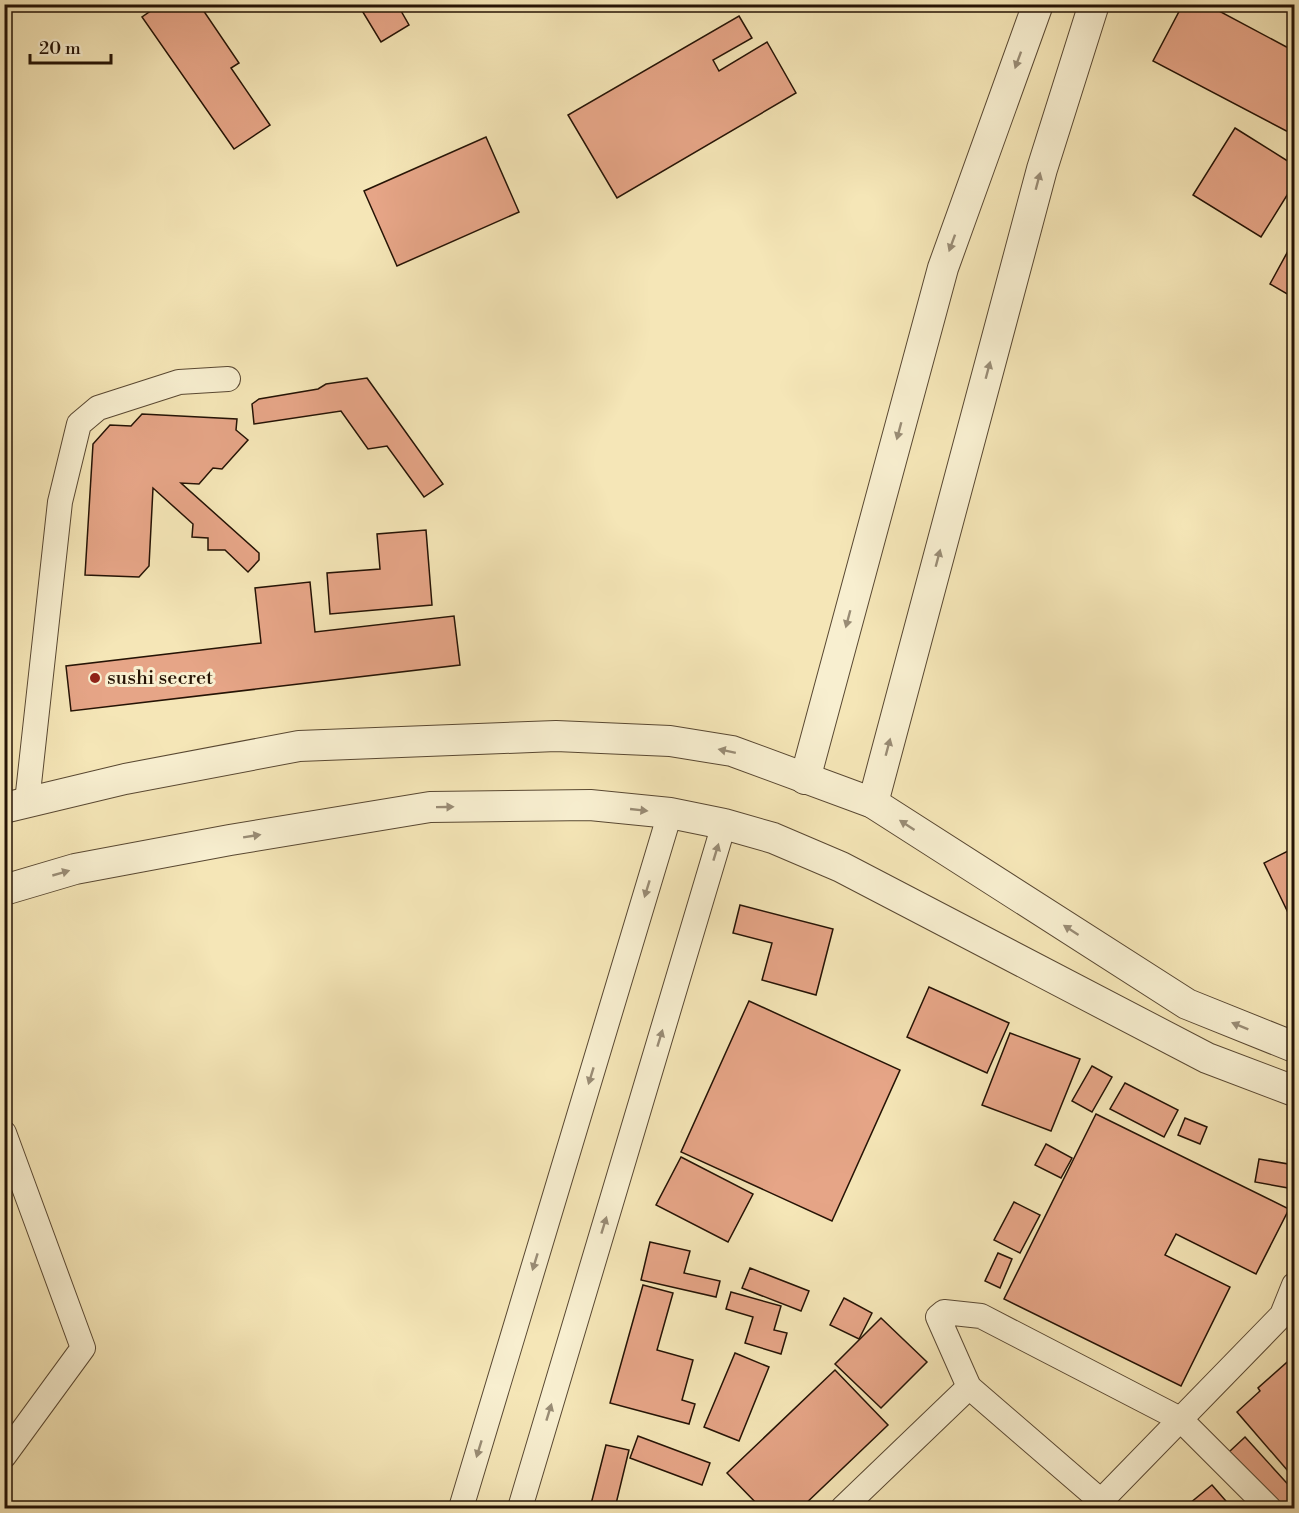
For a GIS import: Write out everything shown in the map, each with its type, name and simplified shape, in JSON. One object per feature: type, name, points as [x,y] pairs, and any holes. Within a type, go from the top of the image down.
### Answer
[{"type":"street","points":[[806,779],[943,268],[1038,4]]},
{"type":"street","points":[[873,803],[1042,168],[1094,4]]},
{"type":"street","points":[[228,379],[179,382],[98,408],[79,424],[60,502],[16,805],[125,779],[299,746],[556,736],[670,741],[701,746],[732,752],[873,803],[1187,1004],[1294,1047]]},
{"type":"street","points":[[4,890],[75,869],[230,840],[430,807],[590,805],[670,813],[724,824],[773,838],[841,867],[1208,1058],[1294,1091]]},
{"type":"street","points":[[461,1509],[670,813]]},
{"type":"street","points":[[520,1509],[724,824]]},
{"type":"street","points":[[4,1133],[83,1347],[4,1456]]},
{"type":"street","points":[[1269,1509],[1180,1419],[981,1316],[944,1312],[938,1317],[969,1387],[1097,1505],[1180,1419],[1282,1315],[1294,1285]]},
{"type":"street","points":[[843,1509],[969,1387]]},
{"type":"building","points":[[161,4],[199,4],[239,63],[231,68],[270,125],[234,149],[142,17]]},
{"type":"building","points":[[358,4],[397,4],[409,25],[381,42]]},
{"type":"building","points":[[1183,4],[1206,4],[1294,51],[1294,135],[1153,61]]},
{"type":"building","points":[[739,16],[752,38],[713,60],[719,71],[767,42],[796,93],[617,198],[568,115]]},
{"type":"building","points":[[1235,128],[1294,165],[1294,184],[1261,237],[1193,195]]},
{"type":"building","points":[[486,137],[519,212],[397,266],[364,191]]},
{"type":"building","points":[[1294,240],[1294,298],[1270,284]]},
{"type":"building","points":[[367,378],[443,484],[424,497],[387,446],[368,449],[341,411],[254,424],[252,404],[259,399],[318,389],[326,384]]},
{"type":"building","points":[[142,414],[237,419],[236,430],[248,440],[222,469],[213,468],[199,484],[181,483],[259,553],[259,560],[248,572],[225,550],[208,550],[208,538],[192,537],[193,524],[153,488],[149,566],[139,577],[85,575],[93,444],[110,425],[131,426]]},
{"type":"building","points":[[426,530],[432,605],[330,614],[327,573],[380,569],[377,534]]},
{"type":"building","points":[[310,582],[315,632],[454,616],[460,665],[71,711],[66,666],[261,643],[255,588]]},
{"type":"building","points":[[1294,848],[1294,925],[1264,863]]},
{"type":"building","points":[[740,905],[833,929],[816,995],[762,980],[772,943],[733,933]]},
{"type":"building","points":[[929,987],[1009,1023],[987,1073],[907,1037]]},
{"type":"building","points":[[749,1001],[900,1070],[832,1221],[681,1152]]},
{"type":"building","points":[[1010,1033],[1080,1059],[1051,1131],[982,1105]]},
{"type":"building","points":[[1092,1066],[1112,1077],[1092,1112],[1072,1101]]},
{"type":"building","points":[[1125,1083],[1178,1110],[1164,1137],[1110,1109]]},
{"type":"building","points":[[1096,1114],[1289,1209],[1256,1274],[1176,1234],[1165,1255],[1230,1287],[1181,1386],[1004,1299]]},
{"type":"building","points":[[1185,1118],[1207,1127],[1200,1144],[1178,1135]]},
{"type":"building","points":[[1046,1144],[1072,1158],[1061,1178],[1035,1165]]},
{"type":"building","points":[[681,1157],[753,1194],[728,1242],[656,1205]]},
{"type":"building","points":[[1259,1159],[1294,1165],[1294,1189],[1255,1182]]},
{"type":"building","points":[[1014,1202],[1040,1215],[1020,1253],[994,1240]]},
{"type":"building","points":[[650,1242],[690,1251],[684,1273],[720,1281],[716,1297],[641,1280]]},
{"type":"building","points":[[998,1253],[1012,1259],[1000,1288],[985,1281]]},
{"type":"building","points":[[750,1268],[809,1291],[801,1311],[742,1288]]},
{"type":"building","points":[[643,1285],[673,1293],[657,1350],[693,1360],[682,1400],[695,1404],[689,1424],[610,1403]]},
{"type":"building","points":[[731,1292],[781,1306],[774,1330],[787,1333],[781,1354],[745,1343],[753,1317],[726,1309]]},
{"type":"building","points":[[844,1298],[872,1313],[859,1339],[830,1325]]},
{"type":"building","points":[[881,1318],[927,1362],[881,1408],[835,1364]]},
{"type":"building","points":[[735,1353],[769,1367],[739,1441],[704,1427]]},
{"type":"building","points":[[1294,1356],[1294,1478],[1237,1412],[1260,1391],[1258,1388]]},
{"type":"building","points":[[835,1370],[888,1425],[801,1508],[761,1508],[727,1473]]},
{"type":"building","points":[[638,1436],[710,1463],[702,1485],[630,1458]]},
{"type":"building","points":[[1245,1437],[1294,1491],[1294,1505],[1291,1508],[1280,1508],[1229,1452]]},
{"type":"building","points":[[606,1445],[629,1450],[615,1508],[590,1508]]},
{"type":"building","points":[[1212,1485],[1232,1508],[1184,1508]]},
{"type":"place","name":"sushi secret","points":[[95,678]]}]
